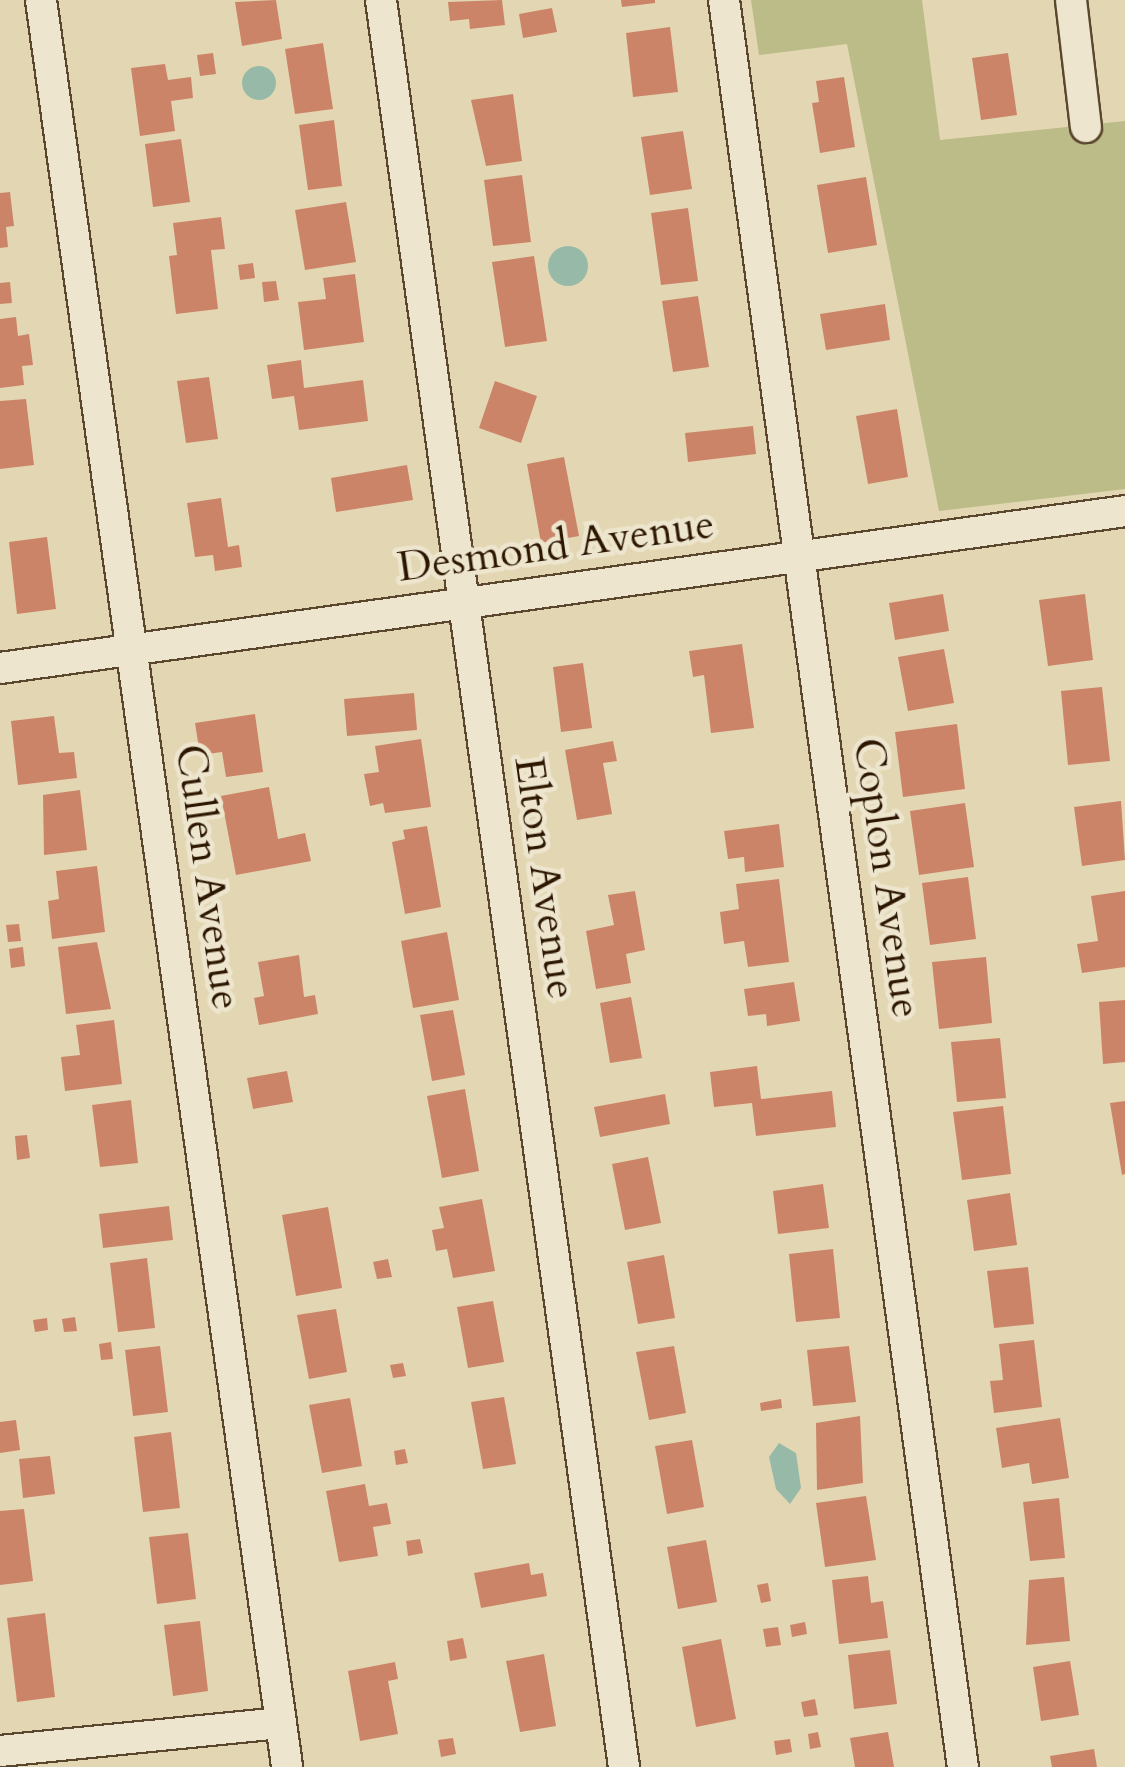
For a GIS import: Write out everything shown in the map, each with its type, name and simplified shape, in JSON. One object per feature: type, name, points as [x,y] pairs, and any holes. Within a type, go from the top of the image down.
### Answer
[{"type":"street","name":"Cullen Avenue","points":[[41,0],[287,1767]]},
{"type":"street","name":"Elton Avenue","points":[[381,0],[624,1767]]},
{"type":"street","name":"Coplon Avenue","points":[[724,0],[963,1767]]},
{"type":"street","points":[[1071,0],[1086,127]]},
{"type":"street","name":"Desmond Avenue","points":[[0,668],[1125,511]]},
{"type":"street","points":[[0,1751],[280,1724]]},
{"type":"shaded area","points":[[751,0],[922,0],[940,140],[1125,121],[1125,489],[939,511],[847,44],[759,55]]},
{"type":"shaded area","points":[[259,66],[271,71],[276,83],[271,95],[259,100],[247,95],[242,83],[247,71]]},
{"type":"shaded area","points":[[568,246],[582,252],[588,266],[582,280],[568,286],[554,280],[548,266],[554,252]]},
{"type":"shaded area","points":[[779,1443],[796,1453],[801,1488],[790,1504],[776,1489],[769,1457]]},
{"type":"building","points":[[276,0],[282,39],[242,46],[235,2]]},
{"type":"building","points":[[502,0],[505,25],[470,29],[469,19],[450,21],[448,2]]},
{"type":"building","points":[[621,0],[655,0],[655,3],[622,7]]},
{"type":"building","points":[[552,8],[557,32],[523,38],[519,14]]},
{"type":"building","points":[[670,27],[678,92],[633,97],[626,33]]},
{"type":"building","points":[[323,43],[333,109],[295,114],[285,49]]},
{"type":"building","points":[[213,53],[216,74],[200,76],[197,55]]},
{"type":"building","points":[[1008,53],[1017,115],[981,120],[972,58]]},
{"type":"building","points":[[165,64],[168,80],[191,77],[193,98],[171,101],[175,131],[140,136],[131,68]]},
{"type":"building","points":[[844,77],[855,147],[820,153],[812,103],[819,102],[816,81]]},
{"type":"building","points":[[513,94],[522,161],[486,166],[471,100]]},
{"type":"building","points":[[334,120],[342,186],[308,190],[299,125]]},
{"type":"building","points":[[683,131],[692,189],[650,195],[641,137]]},
{"type":"building","points":[[181,139],[190,202],[153,207],[145,144]]},
{"type":"building","points":[[522,175],[531,242],[493,246],[484,180]]},
{"type":"building","points":[[866,177],[877,245],[828,253],[817,185]]},
{"type":"building","points":[[10,192],[14,226],[6,227],[8,247],[0,248],[0,193]]},
{"type":"building","points":[[346,202],[356,262],[305,270],[295,210]]},
{"type":"building","points":[[688,208],[698,281],[661,285],[651,213]]},
{"type":"building","points":[[221,217],[225,249],[211,250],[218,309],[176,314],[169,256],[177,255],[173,223]]},
{"type":"building","points":[[534,256],[547,341],[505,347],[492,262]]},
{"type":"building","points":[[253,263],[255,278],[240,280],[238,265]]},
{"type":"building","points":[[355,274],[364,342],[304,350],[298,302],[326,299],[323,278]]},
{"type":"building","points":[[276,281],[279,300],[264,302],[262,282]]},
{"type":"building","points":[[10,282],[12,303],[0,304],[0,283]]},
{"type":"building","points":[[698,296],[709,367],[673,372],[662,301]]},
{"type":"building","points":[[885,304],[890,340],[826,350],[820,314]]},
{"type":"building","points":[[16,317],[18,336],[29,334],[33,365],[22,366],[24,385],[0,388],[0,319]]},
{"type":"building","points":[[301,360],[304,388],[363,380],[368,421],[299,430],[294,396],[272,399],[267,365]]},
{"type":"building","points":[[209,377],[218,439],[186,443],[177,381]]},
{"type":"building","points":[[495,381],[537,396],[521,443],[479,428]]},
{"type":"building","points":[[26,399],[34,465],[0,469],[0,401]]},
{"type":"building","points":[[897,409],[908,477],[868,484],[856,416]]},
{"type":"building","points":[[753,426],[756,454],[688,462],[685,433]]},
{"type":"building","points":[[564,457],[579,536],[541,543],[527,464]]},
{"type":"building","points":[[407,465],[413,500],[336,512],[331,478]]},
{"type":"building","points":[[221,498],[228,547],[239,545],[242,567],[215,571],[213,555],[195,557],[187,503]]},
{"type":"building","points":[[47,537],[56,609],[17,614],[9,542]]},
{"type":"building","points":[[943,594],[949,631],[895,640],[889,603]]},
{"type":"building","points":[[1085,594],[1093,660],[1048,666],[1039,600]]},
{"type":"building","points":[[742,644],[754,728],[711,733],[704,675],[693,677],[689,651]]},
{"type":"building","points":[[944,649],[954,703],[908,711],[898,657]]},
{"type":"building","points":[[583,663],[592,728],[561,732],[553,667]]},
{"type":"building","points":[[1102,687],[1110,761],[1068,765],[1061,691]]},
{"type":"building","points":[[414,693],[417,730],[347,736],[344,699]]},
{"type":"building","points":[[255,714],[263,772],[226,777],[222,752],[200,755],[195,723]]},
{"type":"building","points":[[54,716],[59,753],[74,752],[77,778],[18,785],[11,721]]},
{"type":"building","points":[[957,724],[965,789],[903,797],[895,732]]},
{"type":"building","points":[[421,739],[431,807],[385,813],[383,803],[370,806],[364,774],[379,772],[375,746]]},
{"type":"building","points":[[613,741],[617,761],[603,763],[612,814],[577,820],[565,750]]},
{"type":"building","points":[[269,787],[278,839],[305,833],[311,861],[236,875],[221,796]]},
{"type":"building","points":[[80,790],[87,850],[44,855],[43,795]]},
{"type":"building","points":[[1121,801],[1125,860],[1082,866],[1074,807]]},
{"type":"building","points":[[965,803],[974,867],[919,875],[910,811]]},
{"type":"building","points":[[779,824],[784,867],[745,872],[744,857],[728,859],[724,831]]},
{"type":"building","points":[[427,826],[441,907],[405,914],[392,842],[405,839],[403,830]]},
{"type":"building","points":[[97,866],[105,932],[52,939],[48,901],[59,899],[56,871]]},
{"type":"building","points":[[968,877],[976,939],[930,945],[922,883]]},
{"type":"building","points":[[779,879],[789,962],[748,967],[744,941],[724,944],[720,912],[739,909],[736,884]]},
{"type":"building","points":[[635,891],[645,950],[626,954],[631,983],[596,989],[586,931],[614,925],[608,895]]},
{"type":"building","points":[[1125,891],[1125,967],[1082,973],[1077,944],[1098,941],[1091,896]]},
{"type":"building","points":[[19,924],[21,941],[8,942],[6,925]]},
{"type":"building","points":[[447,932],[459,1000],[413,1008],[401,941]]},
{"type":"building","points":[[97,942],[111,1009],[66,1014],[58,947]]},
{"type":"building","points":[[23,947],[25,966],[11,968],[9,949]]},
{"type":"building","points":[[299,955],[304,997],[315,995],[318,1014],[259,1025],[254,998],[264,996],[258,962]]},
{"type":"building","points":[[986,957],[992,1023],[939,1029],[932,962]]},
{"type":"building","points":[[794,982],[800,1021],[767,1026],[766,1014],[748,1016],[744,989]]},
{"type":"building","points":[[631,997],[642,1058],[610,1063],[600,1003]]},
{"type":"building","points":[[1125,1000],[1125,1062],[1103,1064],[1099,1002]]},
{"type":"building","points":[[453,1010],[465,1075],[432,1081],[420,1015]]},
{"type":"building","points":[[114,1020],[122,1084],[65,1091],[61,1057],[80,1055],[76,1025]]},
{"type":"building","points":[[1000,1038],[1006,1098],[957,1102],[951,1042]]},
{"type":"building","points":[[757,1066],[761,1099],[832,1091],[836,1127],[756,1136],[752,1103],[714,1107],[710,1072]]},
{"type":"building","points":[[287,1071],[293,1102],[253,1109],[247,1078]]},
{"type":"building","points":[[465,1089],[479,1171],[442,1178],[427,1096]]},
{"type":"building","points":[[665,1094],[670,1124],[600,1137],[594,1107]]},
{"type":"building","points":[[131,1100],[138,1163],[100,1167],[92,1105]]},
{"type":"building","points":[[1125,1101],[1125,1174],[1122,1175],[1110,1103]]},
{"type":"building","points":[[1003,1106],[1011,1174],[962,1180],[953,1112]]},
{"type":"building","points":[[27,1135],[30,1158],[17,1160],[15,1136]]},
{"type":"building","points":[[648,1157],[661,1223],[625,1230],[612,1164]]},
{"type":"building","points":[[823,1184],[829,1228],[778,1234],[773,1191]]},
{"type":"building","points":[[1010,1193],[1017,1245],[974,1251],[967,1200]]},
{"type":"building","points":[[482,1199],[495,1271],[453,1278],[447,1249],[436,1251],[432,1230],[444,1228],[439,1207]]},
{"type":"building","points":[[169,1206],[173,1240],[103,1248],[99,1214]]},
{"type":"building","points":[[328,1207],[342,1288],[296,1296],[282,1215]]},
{"type":"building","points":[[833,1249],[840,1318],[796,1322],[789,1254]]},
{"type":"building","points":[[664,1255],[675,1318],[638,1324],[627,1262]]},
{"type":"building","points":[[147,1258],[155,1328],[118,1332],[110,1263]]},
{"type":"building","points":[[388,1259],[392,1277],[377,1279],[373,1262]]},
{"type":"building","points":[[1028,1267],[1034,1324],[994,1328],[987,1271]]},
{"type":"building","points":[[493,1301],[504,1362],[468,1368],[457,1307]]},
{"type":"building","points":[[336,1309],[347,1372],[309,1379],[297,1315]]},
{"type":"building","points":[[75,1317],[77,1331],[64,1332],[62,1319]]},
{"type":"building","points":[[47,1318],[48,1330],[35,1332],[33,1320]]},
{"type":"building","points":[[1034,1340],[1042,1407],[994,1413],[990,1381],[1003,1380],[999,1344]]},
{"type":"building","points":[[111,1342],[113,1359],[101,1360],[99,1344]]},
{"type":"building","points":[[160,1346],[168,1412],[133,1416],[125,1350]]},
{"type":"building","points":[[674,1346],[686,1413],[649,1420],[636,1352]]},
{"type":"building","points":[[849,1346],[856,1402],[813,1406],[807,1350]]},
{"type":"building","points":[[403,1363],[406,1376],[393,1378],[390,1365]]},
{"type":"building","points":[[504,1397],[516,1464],[483,1469],[471,1402]]},
{"type":"building","points":[[350,1398],[362,1466],[322,1473],[309,1405]]},
{"type":"building","points":[[781,1399],[782,1408],[761,1411],[760,1403]]},
{"type":"building","points":[[860,1416],[863,1483],[817,1490],[816,1423]]},
{"type":"building","points":[[1060,1418],[1069,1478],[1032,1484],[1029,1463],[1002,1468],[996,1428]]},
{"type":"building","points":[[16,1420],[20,1450],[0,1453],[0,1422]]},
{"type":"building","points":[[171,1432],[180,1508],[143,1512],[134,1437]]},
{"type":"building","points":[[692,1440],[704,1507],[667,1514],[655,1446]]},
{"type":"building","points":[[405,1449],[408,1463],[396,1465],[394,1451]]},
{"type":"building","points":[[50,1456],[55,1494],[23,1498],[19,1459]]},
{"type":"building","points":[[365,1484],[369,1506],[387,1503],[391,1524],[373,1527],[378,1556],[339,1562],[326,1491]]},
{"type":"building","points":[[866,1496],[876,1560],[825,1567],[816,1503]]},
{"type":"building","points":[[1059,1498],[1065,1558],[1030,1561],[1023,1502]]},
{"type":"building","points":[[24,1509],[33,1581],[0,1585],[0,1511]]},
{"type":"building","points":[[188,1533],[196,1599],[157,1604],[149,1537]]},
{"type":"building","points":[[420,1539],[423,1553],[408,1556],[406,1541]]},
{"type":"building","points":[[706,1540],[717,1602],[678,1609],[667,1547]]},
{"type":"building","points":[[529,1563],[531,1575],[543,1573],[547,1596],[481,1608],[474,1573]]},
{"type":"building","points":[[868,1576],[871,1603],[883,1601],[888,1638],[839,1644],[832,1580]]},
{"type":"building","points":[[1064,1577],[1070,1641],[1026,1645],[1029,1580]]},
{"type":"building","points":[[768,1583],[771,1601],[761,1603],[757,1585]]},
{"type":"building","points":[[45,1613],[55,1697],[17,1702],[7,1618]]},
{"type":"building","points":[[200,1621],[208,1691],[173,1696],[164,1625]]},
{"type":"building","points":[[805,1622],[807,1634],[792,1637],[790,1625]]},
{"type":"building","points":[[778,1627],[781,1645],[766,1647],[763,1629]]},
{"type":"building","points":[[463,1638],[467,1658],[450,1661],[447,1641]]},
{"type":"building","points":[[721,1639],[736,1719],[696,1727],[682,1647]]},
{"type":"building","points":[[890,1650],[897,1704],[854,1709],[848,1655]]},
{"type":"building","points":[[544,1654],[556,1726],[520,1732],[506,1661]]},
{"type":"building","points":[[1070,1661],[1079,1715],[1041,1721],[1033,1667]]},
{"type":"building","points":[[395,1662],[398,1679],[388,1681],[398,1734],[360,1741],[348,1671]]},
{"type":"building","points":[[815,1699],[818,1715],[804,1717],[801,1702]]},
{"type":"building","points":[[818,1732],[821,1747],[810,1749],[808,1734]]},
{"type":"building","points":[[888,1732],[894,1767],[855,1767],[850,1738]]},
{"type":"building","points":[[453,1738],[456,1754],[441,1757],[438,1740]]},
{"type":"building","points":[[790,1739],[792,1752],[776,1755],[774,1741]]},
{"type":"building","points":[[1094,1749],[1097,1767],[1052,1767],[1050,1756]]}]
